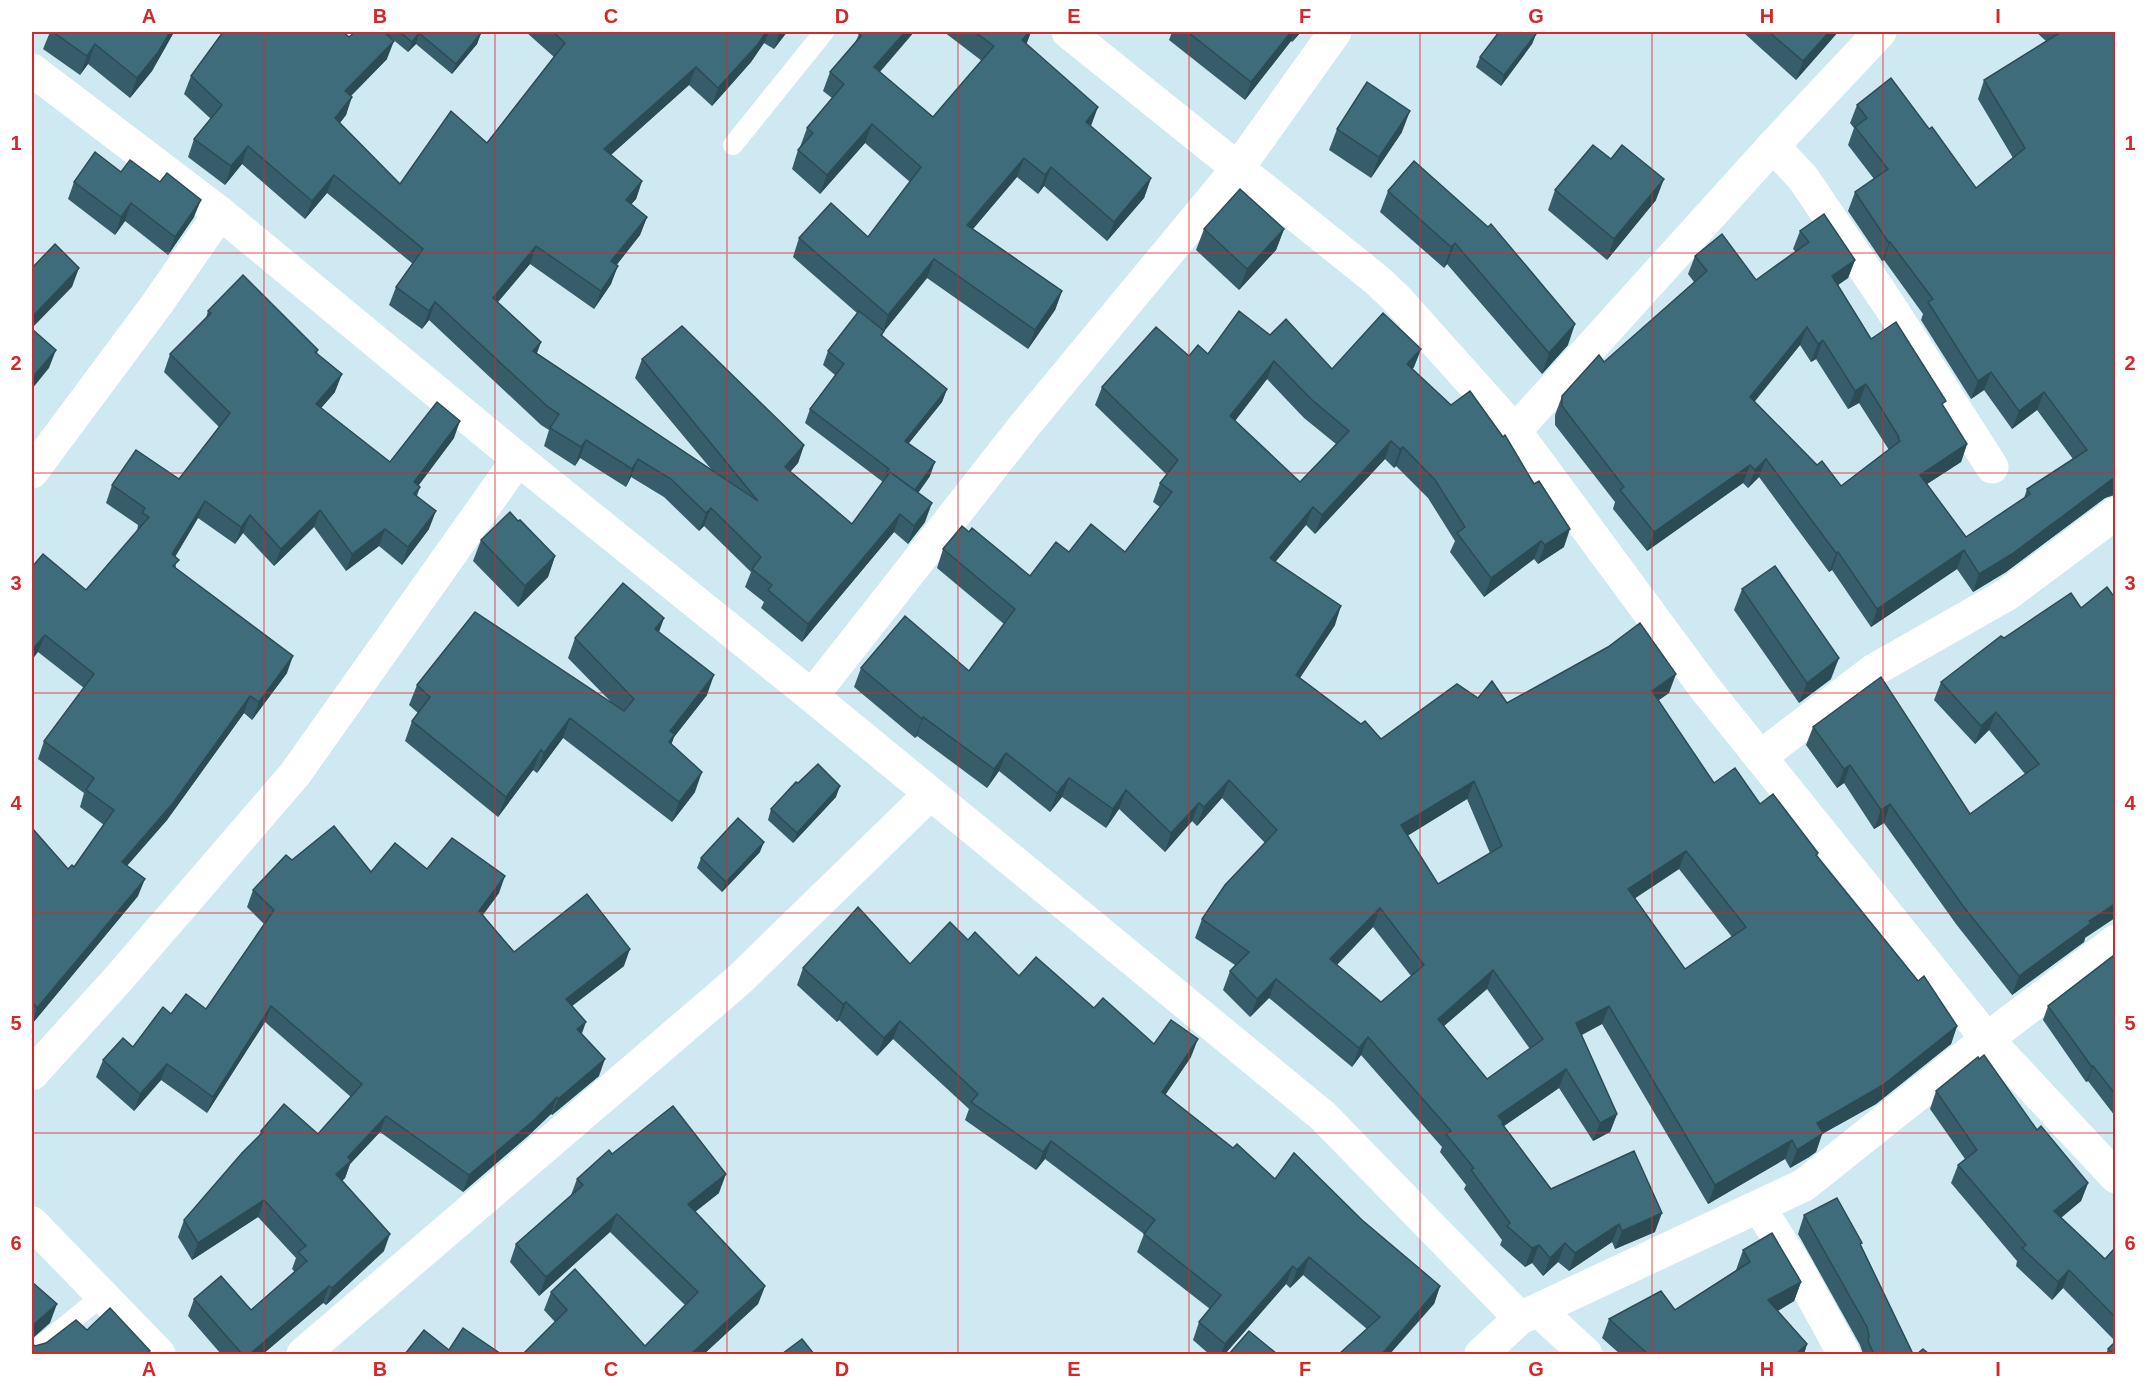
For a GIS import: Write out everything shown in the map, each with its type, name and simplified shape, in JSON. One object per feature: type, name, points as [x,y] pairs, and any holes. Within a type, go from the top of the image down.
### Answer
[{"type":"street","points":[[1068,32],[1378,281],[1397,299],[1515,431],[1704,687],[1987,1039],[2115,1177]]},
{"type":"street","points":[[812,696],[1025,425],[1238,168],[1335,32]]},
{"type":"street","points":[[1515,431],[1773,146],[1880,32]]},
{"type":"street","points":[[32,70],[220,213],[1323,1116],[1529,1314],[1586,1354]]},
{"type":"street","points":[[1773,146],[1803,178],[1889,305],[1992,467]]},
{"type":"street","points":[[32,472],[157,304],[220,213]]},
{"type":"street","points":[[32,1074],[120,977],[295,774],[518,459]]},
{"type":"street","points":[[1760,757],[1874,670],[2006,595],[2115,513]]},
{"type":"street","points":[[303,1354],[740,979],[930,794]]},
{"type":"street","points":[[1481,1354],[1529,1314],[1804,1185],[1987,1039],[2115,941]]},
{"type":"street","points":[[1759,1207],[1797,1268],[1844,1354]]},
{"type":"street","points":[[32,1223],[159,1354]]},
{"type":"lane","points":[[733,145],[824,32]]},
{"type":"lane","points":[[32,1353],[102,1296]]},
{"type":"building","points":[[53,32],[170,32],[159,51],[137,78],[95,44],[87,56]]},
{"type":"building","points":[[223,32],[343,32],[349,37],[355,32],[384,32],[394,41],[345,91],[352,97],[335,118],[400,184],[451,111],[487,143],[565,43],[553,32],[766,32],[718,88],[696,67],[604,149],[642,181],[626,200],[647,217],[611,261],[618,266],[601,291],[536,246],[493,298],[541,342],[533,351],[758,501],[642,359],[682,326],[804,445],[785,467],[852,524],[890,472],[932,503],[914,526],[900,514],[808,624],[768,590],[772,585],[752,569],[761,557],[711,508],[706,513],[671,479],[638,459],[632,469],[586,440],[581,447],[550,428],[559,414],[548,407],[435,302],[429,311],[396,287],[423,249],[334,175],[312,201],[248,146],[231,166],[194,139],[222,105],[191,76]]},
{"type":"building","points":[[400,32],[481,33],[456,64],[419,33],[412,42]]},
{"type":"building","points":[[860,32],[905,32],[874,67],[933,117],[994,46],[975,32],[1029,32],[1022,40],[1098,107],[1086,122],[1151,178],[1114,222],[1051,167],[1045,175],[1024,158],[967,225],[1062,291],[1035,330],[934,259],[888,315],[799,238],[831,203],[868,237],[921,167],[872,124],[827,175],[798,150],[813,133],[807,128],[844,84],[830,72],[861,36]]},
{"type":"building","points":[[1188,32],[1291,32],[1251,82]]},
{"type":"building","points":[[1499,32],[1533,32],[1536,34],[1504,75],[1480,57]]},
{"type":"building","points":[[1769,32],[1829,32],[1803,61]]},
{"type":"building","points":[[2061,32],[2112,32],[2115,36],[2115,478],[2012,554],[1979,574],[1964,550],[1877,609],[1838,552],[1836,553],[1766,459],[1755,470],[1750,465],[1654,532],[1620,490],[1624,487],[1562,406],[1562,396],[1599,355],[1604,362],[1707,271],[1695,256],[1722,234],[1756,280],[1809,242],[1800,231],[1824,214],[1855,260],[1832,276],[1871,339],[1896,322],[1946,401],[1942,404],[1967,444],[1920,475],[1966,537],[2030,494],[2027,489],[2087,450],[2044,392],[2019,411],[1991,372],[1978,381],[1928,302],[1933,299],[1889,243],[1855,192],[1888,169],[1855,127],[1867,118],[1857,105],[1891,78],[1929,129],[1932,127],[1976,188],[2025,148],[1984,80]],"holes":[[[1807,327],[1818,344],[1823,340],[1855,391],[1866,384],[1900,441],[1841,486],[1822,461],[1817,465],[1750,397]]]},
{"type":"building","points":[[1367,82],[1410,111],[1379,157],[1337,129]]},
{"type":"building","points":[[1593,145],[1611,159],[1622,145],[1664,179],[1614,239],[1555,190]]},
{"type":"building","points":[[95,152],[121,172],[130,160],[160,182],[167,173],[201,200],[175,237],[131,203],[121,217],[74,182]]},
{"type":"building","points":[[1414,161],[1488,227],[1491,224],[1575,324],[1549,353],[1455,243],[1451,247],[1388,191]]},
{"type":"building","points":[[1240,189],[1284,229],[1247,269],[1204,229]]},
{"type":"building","points":[[55,244],[79,268],[32,317],[32,268]]},
{"type":"building","points":[[243,275],[318,350],[315,352],[342,374],[316,404],[390,462],[437,402],[460,421],[414,482],[420,487],[414,494],[436,511],[408,547],[385,529],[352,554],[320,510],[281,549],[250,515],[241,527],[205,501],[172,554],[179,560],[173,566],[293,656],[259,702],[250,696],[173,803],[122,862],[145,879],[37,1008],[32,1002],[32,828],[68,869],[72,865],[74,867],[114,810],[86,790],[94,778],[44,741],[94,674],[45,635],[32,650],[32,567],[43,554],[86,590],[149,517],[142,513],[145,508],[112,485],[136,450],[179,479],[230,413],[170,354],[211,313],[208,311]]},
{"type":"building","points":[[859,311],[884,331],[881,335],[947,389],[905,441],[935,462],[915,490],[890,472],[886,473],[889,469],[810,409],[844,364],[828,351]]},
{"type":"building","points":[[1239,311],[1270,335],[1286,319],[1332,369],[1383,313],[1421,349],[1407,364],[1451,405],[1470,391],[1503,437],[1505,435],[1534,484],[1539,481],[1570,529],[1545,545],[1541,541],[1491,578],[1457,533],[1465,527],[1435,480],[1403,447],[1400,449],[1391,441],[1322,515],[1313,507],[1270,558],[1341,606],[1296,675],[1361,724],[1365,721],[1381,739],[1457,684],[1478,698],[1492,681],[1507,703],[1608,647],[1640,623],[1676,674],[1652,691],[1714,783],[1735,768],[1760,804],[1773,794],[1818,853],[1816,855],[1918,981],[1924,976],[1957,1026],[1883,1085],[1817,1123],[1823,1133],[1816,1138],[1797,1150],[1792,1140],[1715,1185],[1609,1006],[1576,1023],[1617,1114],[1600,1123],[1566,1069],[1498,1116],[1551,1189],[1634,1151],[1662,1213],[1622,1231],[1619,1224],[1575,1253],[1565,1243],[1550,1258],[1539,1245],[1532,1248],[1507,1226],[1510,1223],[1471,1170],[1474,1168],[1446,1134],[1451,1131],[1368,1037],[1359,1048],[1276,979],[1257,999],[1230,971],[1249,952],[1202,919],[1225,885],[1277,830],[1229,780],[1204,807],[1199,803],[1171,833],[1126,790],[1113,809],[1069,778],[1057,793],[1006,753],[994,769],[923,717],[922,719],[861,668],[905,616],[969,671],[1015,609],[943,549],[962,526],[969,532],[972,528],[1030,576],[1056,542],[1069,552],[1091,524],[1125,552],[1172,492],[1160,483],[1178,460],[1102,387],[1156,327],[1189,356],[1198,345],[1208,354]],"holes":[[[1274,361],[1311,399],[1349,431],[1300,482],[1230,416]],[[1474,781],[1502,846],[1438,884],[1401,825]],[[1686,851],[1746,927],[1685,969],[1628,889]],[[1380,908],[1424,965],[1381,1002],[1330,959]],[[1493,970],[1543,1039],[1487,1079],[1438,1019]]]},
{"type":"building","points":[[32,329],[56,350],[32,378]]},
{"type":"building","points":[[510,512],[555,556],[525,586],[481,540]]},
{"type":"building","points":[[1775,566],[1839,658],[1807,683],[1742,589]]},
{"type":"building","points":[[623,583],[664,618],[655,629],[714,675],[670,731],[675,734],[669,742],[702,772],[679,802],[570,718],[544,753],[541,750],[506,797],[412,721],[430,697],[417,685],[475,612],[624,711],[634,699],[575,638]]},
{"type":"building","points":[[2107,587],[2115,598],[2115,904],[2089,921],[2091,923],[2019,976],[1963,906],[1890,804],[1881,810],[1850,765],[1844,769],[1813,727],[1881,677],[1970,814],[2039,764],[1996,712],[1981,726],[1941,682],[2001,636],[2004,638],[2071,593],[2081,608]]},
{"type":"building","points":[[818,764],[840,786],[797,833],[771,809],[796,782],[798,783]]},
{"type":"building","points":[[738,818],[764,842],[726,882],[701,858]]},
{"type":"building","points":[[334,826],[371,872],[395,843],[427,869],[452,838],[505,876],[479,911],[514,952],[587,894],[630,949],[566,999],[586,1022],[577,1029],[605,1059],[558,1099],[557,1097],[534,1120],[469,1175],[386,1116],[348,1157],[351,1161],[336,1174],[390,1234],[332,1288],[329,1286],[250,1354],[242,1354],[194,1299],[221,1276],[251,1310],[307,1261],[298,1252],[306,1246],[264,1200],[198,1243],[184,1220],[263,1132],[261,1131],[284,1104],[318,1134],[362,1084],[271,1006],[213,1097],[167,1064],[140,1094],[103,1060],[123,1038],[133,1047],[163,1007],[171,1014],[186,994],[206,1009],[274,910],[253,890],[286,855],[292,860]]},
{"type":"building","points":[[858,907],[910,964],[950,922],[968,940],[975,932],[1019,976],[1036,957],[1094,1008],[1103,998],[1154,1044],[1171,1020],[1198,1039],[1162,1092],[1233,1148],[1237,1144],[1275,1179],[1294,1153],[1362,1220],[1440,1286],[1382,1354],[1339,1354],[1380,1317],[1309,1257],[1297,1270],[1293,1266],[1225,1344],[1199,1322],[1221,1295],[1144,1234],[1155,1220],[1051,1141],[1043,1152],[971,1102],[978,1094],[900,1021],[884,1038],[846,1002],[843,1004],[803,968]]},
{"type":"building","points":[[2113,956],[2115,960],[2115,1094],[2092,1067],[2048,1006]]},
{"type":"building","points":[[1984,1055],[2037,1130],[2041,1126],[2088,1183],[2054,1211],[2105,1259],[2115,1248],[2115,1317],[2069,1270],[2058,1282],[2022,1248],[2026,1245],[1958,1165],[1977,1150],[1936,1091],[1978,1057],[1979,1059]]},
{"type":"building","points":[[673,1106],[726,1174],[688,1204],[765,1286],[691,1354],[523,1354],[567,1310],[551,1292],[575,1269],[645,1346],[698,1292],[617,1214],[546,1277],[516,1244],[583,1185],[577,1179],[609,1150],[612,1154]]},
{"type":"building","points":[[1837,1198],[1862,1243],[1860,1244],[1913,1354],[1874,1354],[1868,1341],[1867,1327],[1804,1215]]},
{"type":"building","points":[[1772,1233],[1801,1282],[1768,1300],[1807,1344],[1796,1354],[1648,1354],[1609,1319],[1661,1291],[1675,1310],[1750,1262],[1743,1250]]},
{"type":"building","points":[[32,1282],[57,1304],[32,1326]]},
{"type":"building","points":[[110,1308],[150,1351],[146,1354],[32,1354],[32,1343],[35,1346],[46,1343],[76,1320],[87,1330]]},
{"type":"building","points":[[463,1328],[501,1354],[405,1354],[424,1330],[449,1350]]},
{"type":"building","points":[[1249,1331],[1277,1354],[1229,1354]]},
{"type":"building","points":[[802,1339],[814,1354],[782,1354]]},
{"type":"building","points":[[2115,1342],[2115,1354],[2114,1354],[2108,1349]]},
{"type":"building","points":[[1923,1349],[1929,1354],[1917,1354]]}]
